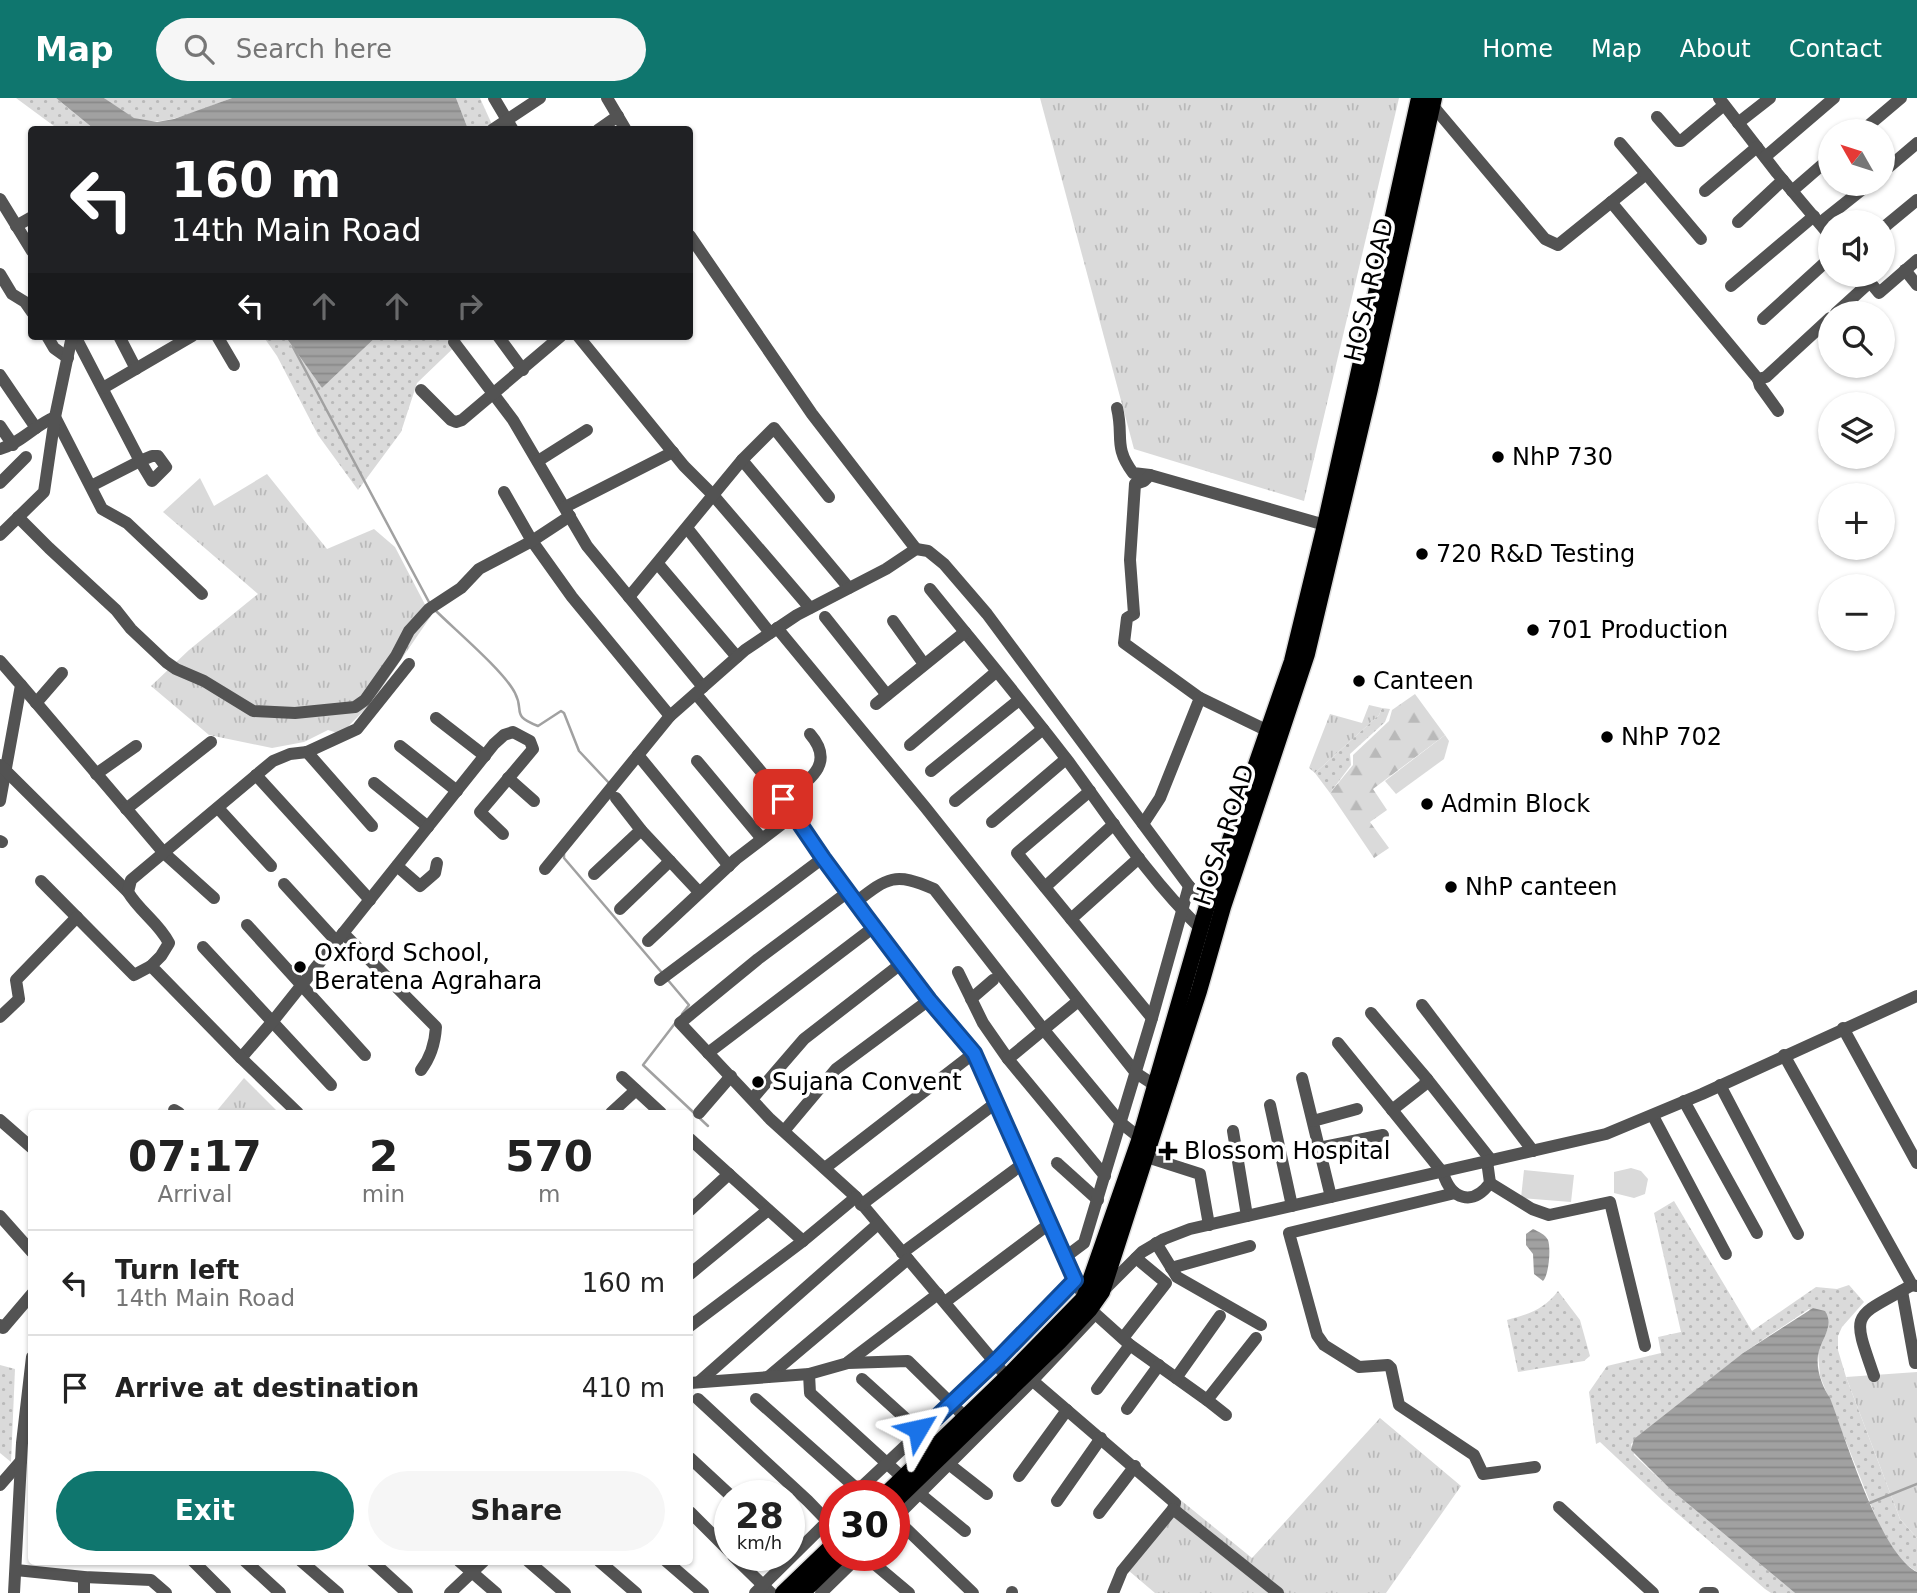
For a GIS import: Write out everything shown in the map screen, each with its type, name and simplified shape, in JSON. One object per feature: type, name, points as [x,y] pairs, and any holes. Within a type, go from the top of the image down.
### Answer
[{"type":"main road","name":"HOSA ROAD","points":[[1089,1284],[1147,1157],[1191,990],[1201,929],[1292,661],[1429,101]]},
{"type":"main road","name":"HOSA ROAD","points":[[910,1499],[1029,1378],[1090,1307],[1089,1284],[1156,1086],[1223,907],[1307,654],[1370,389],[1429,101]]},
{"type":"main road","name":"HOSA ROAD","points":[[903,1478],[1007,1377],[1090,1307]]},
{"type":"main road","points":[[783,1593],[819,1558]]},
{"type":"main road","points":[[802,1593],[826,1587],[833,1571]]},
{"type":"street","points":[[494,98],[510,125],[540,98]]},
{"type":"street","points":[[607,98],[624,126]]},
{"type":"street","points":[[1738,123],[1770,98]]},
{"type":"street","points":[[1704,191],[1834,98]]},
{"type":"street","points":[[1876,119],[1901,98]]},
{"type":"street","points":[[1429,101],[1545,239],[1558,245],[1646,174]]},
{"type":"street","points":[[1657,117],[1678,141],[1681,141],[1722,102],[1817,220]]},
{"type":"street","points":[[604,126],[618,116]]},
{"type":"street","points":[[1620,143],[1701,239]]},
{"type":"street","points":[[1895,162],[1917,143]]},
{"type":"street","points":[[1792,191],[1818,168]]},
{"type":"street","points":[[1738,222],[1783,180]]},
{"type":"street","points":[[1731,286],[1852,196]]},
{"type":"street","points":[[0,199],[28,245]]},
{"type":"street","points":[[1895,218],[1917,200]]},
{"type":"street","points":[[1611,202],[1758,379],[1778,411]]},
{"type":"street","points":[[16,226],[28,219]]},
{"type":"street","points":[[695,256],[916,549],[928,551],[944,564],[987,614],[1189,886],[1208,906]]},
{"type":"street","points":[[1895,279],[1917,260]]},
{"type":"street","points":[[1763,319],[1818,269]]},
{"type":"street","points":[[1905,270],[1917,285]]},
{"type":"street","points":[[0,274],[12,294],[28,306]]},
{"type":"street","points":[[1847,301],[1860,287]]},
{"type":"street","points":[[1758,379],[1766,377],[1818,329]]},
{"type":"street","points":[[49,340],[54,348],[68,358]]},
{"type":"street","points":[[0,535],[44,492],[55,417],[72,340]]},
{"type":"street","points":[[75,340],[141,461],[91,486]]},
{"type":"street","points":[[121,340],[136,369]]},
{"type":"street","points":[[219,340],[234,365]]},
{"type":"street","points":[[501,340],[523,370]]},
{"type":"street","points":[[421,390],[451,420],[462,420],[523,370],[554,340]]},
{"type":"street","points":[[581,340],[673,452],[810,608]]},
{"type":"street","points":[[103,388],[136,369],[172,341]]},
{"type":"street","points":[[454,342],[513,419],[587,545],[795,814],[823,858],[929,1000],[974,1053],[1064,1258],[1089,1284]]},
{"type":"street","points":[[0,374],[37,428]]},
{"type":"street","points":[[1117,408],[1120,450],[1133,472],[1325,525]]},
{"type":"street","points":[[0,426],[6,447],[55,417]]},
{"type":"street","points":[[55,417],[107,513],[127,523],[202,594]]},
{"type":"street","points":[[629,597],[742,460],[774,428],[829,498]]},
{"type":"street","points":[[538,461],[587,430]]},
{"type":"street","points":[[19,517],[176,670],[204,681],[253,711],[295,713],[355,707],[365,700],[396,656],[409,631],[433,607],[461,588],[479,569],[531,541],[567,511],[673,452]]},
{"type":"street","points":[[1,478],[26,457]]},
{"type":"street","points":[[742,460],[849,588]]},
{"type":"street","points":[[1150,475],[1135,484],[1130,560],[1134,614],[1127,618],[1124,643],[1200,698],[1268,731]]},
{"type":"street","points":[[504,492],[531,541],[572,597],[670,716]]},
{"type":"street","points":[[687,527],[925,807],[1136,1073],[1156,1086]]},
{"type":"street","points":[[545,869],[670,716],[737,657],[810,608],[886,569],[916,549]]},
{"type":"street","points":[[658,564],[737,657]]},
{"type":"street","points":[[930,589],[1043,729],[1139,858],[1182,911],[1201,929]]},
{"type":"street","points":[[825,617],[881,699],[965,632]]},
{"type":"street","points":[[893,621],[923,664]]},
{"type":"street","points":[[0,661],[164,853],[214,898]]},
{"type":"street","points":[[128,892],[131,880],[273,761],[290,754],[307,752],[357,729],[409,664]]},
{"type":"street","points":[[910,745],[996,671]]},
{"type":"street","points":[[36,703],[62,673]]},
{"type":"street","points":[[0,801],[3,769],[21,685]]},
{"type":"street","points":[[1143,824],[1160,798],[1200,698]]},
{"type":"street","points":[[931,771],[1019,700]]},
{"type":"street","points":[[436,718],[485,756]]},
{"type":"street","points":[[955,801],[1043,729]]},
{"type":"street","points":[[241,1058],[302,986],[485,756],[504,735],[513,732],[530,741],[533,749],[480,812],[503,834]]},
{"type":"street","points":[[783,799],[813,776],[819,767],[821,757],[818,744],[810,734]]},
{"type":"street","points":[[126,809],[211,741]]},
{"type":"street","points":[[96,774],[136,746]]},
{"type":"street","points":[[400,746],[457,791]]},
{"type":"street","points":[[307,752],[372,826]]},
{"type":"street","points":[[638,755],[729,866]]},
{"type":"street","points":[[992,822],[1066,759]]},
{"type":"street","points":[[697,761],[762,839]]},
{"type":"street","points":[[3,769],[128,892],[133,901],[164,933],[169,943],[151,966],[134,975],[41,881]]},
{"type":"street","points":[[256,775],[370,900]]},
{"type":"street","points":[[508,778],[534,802]]},
{"type":"street","points":[[374,783],[428,827]]},
{"type":"street","points":[[1090,791],[1017,853],[1153,1018]]},
{"type":"street","points":[[616,799],[699,892]]},
{"type":"street","points":[[218,808],[271,866]]},
{"type":"street","points":[[649,941],[699,892],[795,814]]},
{"type":"street","points":[[1045,887],[1114,824]]},
{"type":"street","points":[[594,874],[642,830]]},
{"type":"street","points":[[660,981],[823,858]]},
{"type":"street","points":[[1071,919],[1139,858]]},
{"type":"street","points":[[620,909],[670,861]]},
{"type":"street","points":[[397,866],[420,886],[435,873],[437,863]]},
{"type":"street","points":[[1007,1377],[859,1201],[784,1131],[680,1023],[758,959],[852,897],[892,878],[913,880],[934,889],[1044,1030],[1121,1123],[1140,1138]]},
{"type":"street","points":[[284,884],[436,1027],[435,1042],[421,1070]]},
{"type":"street","points":[[1064,1258],[1084,1243],[1153,1018],[1189,886]]},
{"type":"street","points":[[0,1017],[19,999],[16,980],[77,917]]},
{"type":"street","points":[[247,925],[365,1055]]},
{"type":"street","points":[[708,1053],[874,927]]},
{"type":"street","points":[[203,947],[331,1085]]},
{"type":"street","points":[[753,1098],[804,1039],[902,963]]},
{"type":"street","points":[[151,966],[295,1110]]},
{"type":"street","points":[[958,972],[983,1023],[1009,1059],[1105,1176]]},
{"type":"street","points":[[971,999],[993,980]]},
{"type":"street","points":[[872,1480],[995,1362],[1089,1284],[1156,1244],[1190,1229],[1606,1134],[1653,1116],[1917,996]]},
{"type":"street","points":[[784,1131],[836,1069],[929,1000]]},
{"type":"street","points":[[1009,1059],[1077,1002]]},
{"type":"street","points":[[1422,1006],[1533,1151]]},
{"type":"street","points":[[1338,1043],[1443,1173],[1455,1194],[1464,1198],[1483,1192],[1490,1184],[1489,1161],[1427,1079],[1371,1013]]},
{"type":"street","points":[[1843,1028],[1917,1163]]},
{"type":"street","points":[[825,1168],[974,1053]]},
{"type":"street","points":[[1784,1055],[1910,1287],[1915,1363]]},
{"type":"street","points":[[699,1113],[731,1076]]},
{"type":"street","points":[[621,1077],[659,1110]]},
{"type":"street","points":[[1302,1078],[1331,1197]]},
{"type":"street","points":[[1392,1110],[1424,1085],[1427,1079]]},
{"type":"street","points":[[1720,1086],[1798,1234]]},
{"type":"street","points":[[614,1110],[636,1090]]},
{"type":"street","points":[[1684,1101],[1757,1233]]},
{"type":"street","points":[[693,1319],[997,1102]]},
{"type":"street","points":[[1270,1105],[1292,1206]]},
{"type":"street","points":[[1313,1121],[1357,1110]]},
{"type":"street","points":[[1653,1116],[1726,1254]]},
{"type":"street","points":[[0,1120],[28,1144]]},
{"type":"street","points":[[1233,1131],[1247,1216]]},
{"type":"street","points":[[1319,1148],[1383,1135]]},
{"type":"street","points":[[693,1146],[729,1174],[803,1241]]},
{"type":"street","points":[[1147,1157],[1199,1174],[1209,1225]]},
{"type":"street","points":[[768,1377],[905,1256],[1024,1163]]},
{"type":"street","points":[[1057,1163],[1098,1199]]},
{"type":"street","points":[[693,1207],[729,1174]]},
{"type":"street","points":[[1490,1184],[1532,1209],[1549,1215],[1610,1202],[1645,1346]]},
{"type":"street","points":[[1455,1194],[1289,1233],[1317,1335],[1324,1345],[1359,1367],[1388,1365],[1399,1405],[1474,1455],[1483,1474],[1535,1467]]},
{"type":"street","points":[[693,1272],[768,1210]]},
{"type":"street","points":[[0,1216],[28,1248]]},
{"type":"street","points":[[695,1382],[878,1224]]},
{"type":"street","points":[[848,1363],[1049,1224]]},
{"type":"street","points":[[1156,1244],[1177,1278],[1261,1325]]},
{"type":"street","points":[[1171,1268],[1250,1245]]},
{"type":"street","points":[[1097,1388],[1166,1283],[1136,1258]]},
{"type":"street","points":[[1874,1376],[1859,1333],[1859,1322],[1865,1312],[1910,1287]]},
{"type":"street","points":[[1,1329],[28,1299]]},
{"type":"street","points":[[1090,1307],[1127,1341],[1226,1415]]},
{"type":"street","points":[[1176,1378],[1220,1316]]},
{"type":"street","points":[[1207,1400],[1256,1338]]},
{"type":"street","points":[[695,1382],[809,1374],[848,1363],[908,1361],[965,1417]]},
{"type":"street","points":[[1127,1409],[1159,1366]]},
{"type":"street","points":[[809,1374],[810,1393],[903,1478]]},
{"type":"street","points":[[910,1502],[950,1465],[1029,1378],[1175,1503],[1173,1510],[1122,1571],[1113,1593]]},
{"type":"street","points":[[862,1380],[936,1446]]},
{"type":"street","points":[[698,1399],[819,1511]]},
{"type":"street","points":[[756,1399],[844,1480]]},
{"type":"street","points":[[1019,1476],[1067,1410]]},
{"type":"street","points":[[15,1593],[25,1512],[21,1461],[27,1444],[28,1414]]},
{"type":"street","points":[[1057,1501],[1101,1438]]},
{"type":"street","points":[[0,1485],[4,1470],[21,1461]]},
{"type":"street","points":[[693,1461],[714,1480]]},
{"type":"street","points":[[950,1465],[987,1494]]},
{"type":"street","points":[[1099,1513],[1135,1466]]},
{"type":"street","points":[[920,1494],[965,1531]]},
{"type":"street","points":[[1559,1507],[1653,1593]]},
{"type":"street","points":[[1173,1510],[1278,1593]]},
{"type":"street","points":[[693,1515],[714,1536]]},
{"type":"street","points":[[910,1529],[973,1593]]},
{"type":"street","points":[[197,1565],[225,1593]]},
{"type":"street","points":[[249,1565],[280,1593]]},
{"type":"street","points":[[306,1565],[338,1593]]},
{"type":"street","points":[[376,1565],[407,1593]]},
{"type":"street","points":[[464,1565],[496,1593]]},
{"type":"street","points":[[450,1593],[480,1565]]},
{"type":"street","points":[[533,1565],[565,1593]]},
{"type":"street","points":[[604,1565],[636,1593]]},
{"type":"street","points":[[670,1565],[702,1593]]},
{"type":"street","points":[[16,1570],[84,1577],[132,1586],[151,1580],[166,1593]]},
{"type":"street","points":[[746,1571],[763,1591],[778,1571]]},
{"type":"street","points":[[826,1587],[843,1571]]},
{"type":"street","points":[[883,1571],[909,1593]]},
{"type":"street","points":[[84,1577],[84,1593]]},
{"type":"street","points":[[1704,1593],[1713,1593]]},
{"type":"green space","points":[[16,98],[56,98],[90,126],[54,126]]},
{"type":"green space","points":[[104,98],[232,98],[184,116],[147,121],[127,115]]},
{"type":"green space","points":[[456,98],[480,98],[493,126],[467,126]]},
{"type":"green space","points":[[1040,98],[1399,98],[1304,501],[1134,449]]},
{"type":"green space","points":[[266,340],[288,340],[322,388],[373,340],[462,340],[417,383],[401,432],[358,490],[318,435],[277,356]]},
{"type":"green space","points":[[267,474],[327,549],[374,529],[395,547],[431,616],[372,702],[341,734],[328,730],[304,742],[272,748],[209,735],[151,686],[189,650],[258,594],[163,512],[200,478],[214,506]]},
{"type":"green space","points":[[1415,694],[1445,735],[1373,789],[1387,810],[1370,822],[1389,848],[1374,858],[1330,793],[1353,765],[1353,755],[1389,721],[1392,710]]},
{"type":"green space","points":[[1369,705],[1382,708],[1379,715],[1315,773],[1309,768],[1330,714],[1362,723]]},
{"type":"green space","points":[[1382,708],[1390,709],[1385,722],[1350,754],[1351,765],[1330,793],[1315,773],[1379,715]]},
{"type":"green space","points":[[1445,735],[1449,741],[1444,759],[1396,794],[1385,781]]},
{"type":"green space","points":[[244,1078],[276,1110],[217,1110]]},
{"type":"green space","points":[[1631,1168],[1641,1171],[1648,1179],[1645,1194],[1634,1198],[1614,1193],[1614,1172]]},
{"type":"green space","points":[[1524,1170],[1574,1175],[1571,1202],[1521,1198]]},
{"type":"green space","points":[[1674,1201],[1752,1331],[1816,1287],[1837,1289],[1849,1285],[1864,1302],[1842,1327],[1838,1336],[1838,1350],[1900,1519],[1917,1538],[1917,1572],[1900,1560],[1879,1525],[1820,1376],[1818,1353],[1828,1328],[1809,1309],[1743,1353],[1631,1444],[1634,1455],[1669,1488],[1795,1593],[1771,1593],[1765,1589],[1664,1502],[1600,1442],[1596,1444],[1589,1392],[1607,1366],[1661,1353],[1658,1337],[1681,1332],[1654,1213]]},
{"type":"green space","points":[[1558,1291],[1580,1320],[1590,1356],[1584,1361],[1518,1372],[1507,1320],[1541,1307]]},
{"type":"green space","points":[[0,1365],[15,1369],[11,1462],[0,1453]]},
{"type":"green space","points":[[1917,1372],[1917,1538],[1900,1519],[1846,1377]]},
{"type":"green space","points":[[1380,1418],[1461,1486],[1386,1593],[1155,1593],[1122,1565],[1178,1498],[1252,1558]]},
{"type":"shaded area","points":[[56,98],[104,98],[134,118],[157,122],[174,119],[232,98],[456,98],[467,126],[90,126]]},
{"type":"shaded area","points":[[288,340],[373,340],[322,388]]},
{"type":"shaded area","points":[[1533,1229],[1542,1233],[1549,1244],[1548,1268],[1543,1281],[1534,1274],[1533,1254],[1526,1245],[1526,1234]]},
{"type":"shaded area","points":[[1813,1308],[1825,1311],[1829,1322],[1818,1355],[1822,1383],[1877,1520],[1903,1561],[1917,1572],[1917,1593],[1795,1593],[1669,1488],[1631,1450],[1634,1439],[1743,1353]]},
{"type":"waterway","points":[[293,347],[430,604]]},
{"type":"waterway","points":[[434,609],[490,662],[509,684],[518,699],[524,719],[538,726],[561,711],[564,713],[579,751],[609,783]]},
{"type":"waterway","points":[[564,852],[564,858],[663,974]]},
{"type":"waterway","points":[[667,979],[689,1005],[682,1014]]},
{"type":"waterway","points":[[676,1022],[643,1065],[691,1110]]},
{"type":"waterway","points":[[693,1112],[708,1126]]},
{"type":"waterway","points":[[1867,1504],[1917,1484]]},
{"type":"place","name":"NhP 730","points":[[1498,457]]},
{"type":"place","name":"720 R&D Testing","points":[[1422,554]]},
{"type":"place","name":"701 Production","points":[[1533,630]]},
{"type":"place","name":"Canteen","points":[[1359,681]]},
{"type":"place","name":"NhP 702","points":[[1607,737]]},
{"type":"place","name":"Admin Block","points":[[1427,804]]},
{"type":"place","name":"NhP canteen","points":[[1451,887]]},
{"type":"place","name":"Oxford School, Beratena Agrahara","points":[[300,967]]},
{"type":"place","name":"Sujana Convent","points":[[758,1082]]},
{"type":"place","name":"Blossom Hospital","points":[[1168,1151]]},
{"type":"route","points":[[783,799],[865,915],[929,1000],[974,1053],[1075,1280],[998,1359],[921,1432],[918,1429]]}]
